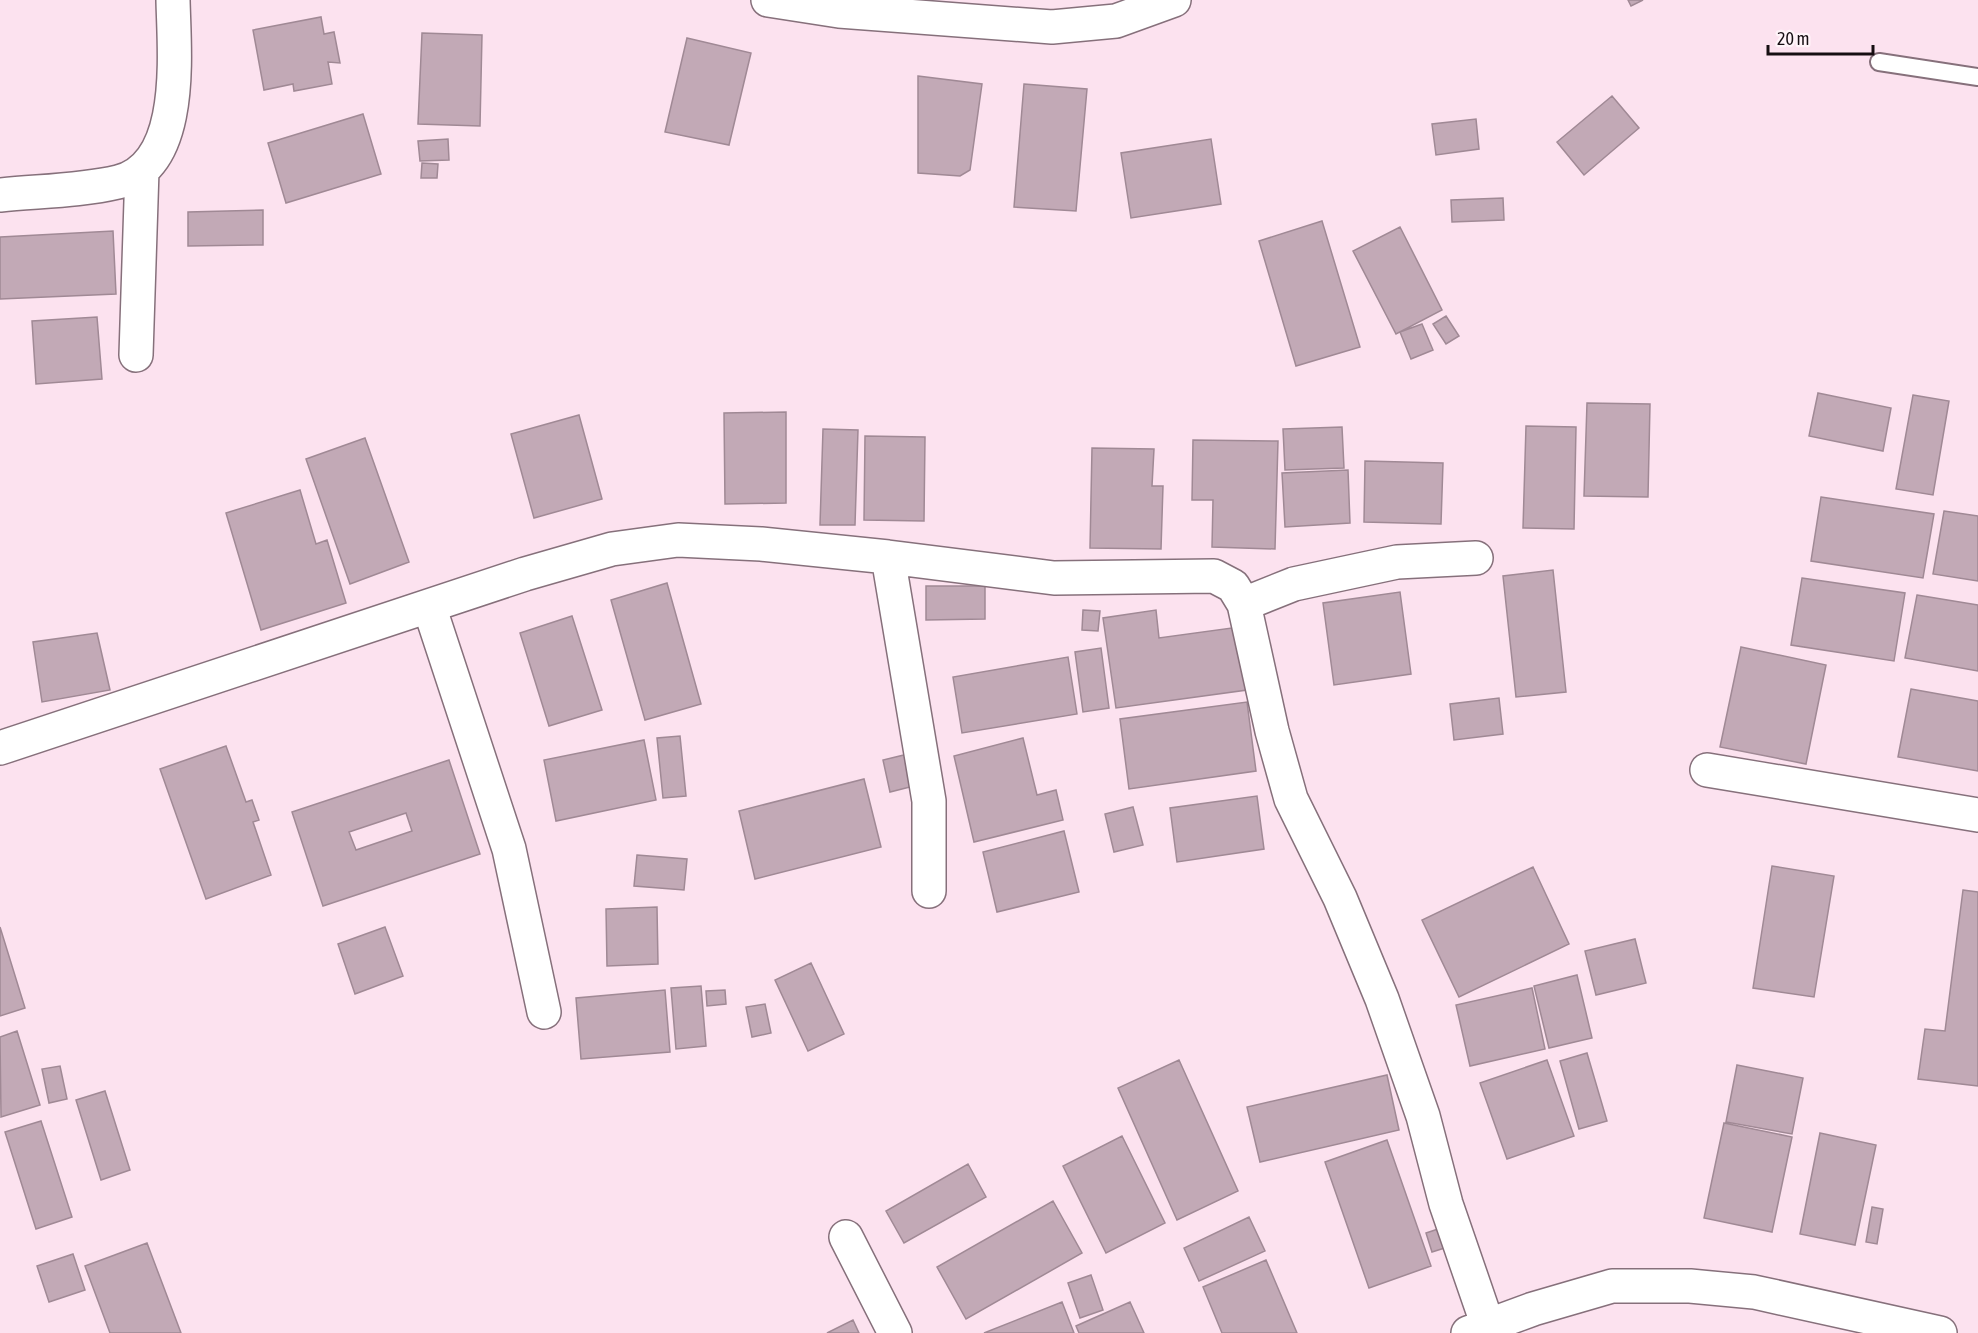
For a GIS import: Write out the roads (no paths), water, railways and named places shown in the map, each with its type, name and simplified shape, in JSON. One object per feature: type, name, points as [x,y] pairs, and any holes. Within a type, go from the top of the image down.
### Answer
[{"type":"street","points":[[0,195],[120,182],[142,170],[160,150],[175,90],[173,0]]},
{"type":"street","points":[[768,0],[839,11],[1052,27],[1116,21],[1174,0]]},
{"type":"street","points":[[136,355],[142,170]]},
{"type":"street","points":[[0,748],[525,574],[612,549],[678,540],[761,544],[1054,578],[1214,576],[1233,586],[1244,604],[1272,731],[1291,799],[1340,898],[1382,999],[1423,1116],[1478,1330],[1533,1309],[1612,1286],[1690,1286],[1754,1292],[1940,1333]]},
{"type":"street","points":[[888,557],[929,801],[929,891]]},
{"type":"street","points":[[1244,604],[1294,584],[1397,562],[1476,558]]},
{"type":"street","points":[[429,606],[509,849],[543,1012]]},
{"type":"street","points":[[1707,771],[1978,815]]},
{"type":"street","points":[[846,1237],[895,1333]]},
{"type":"lane","points":[[1880,62],[1978,77]]}]
